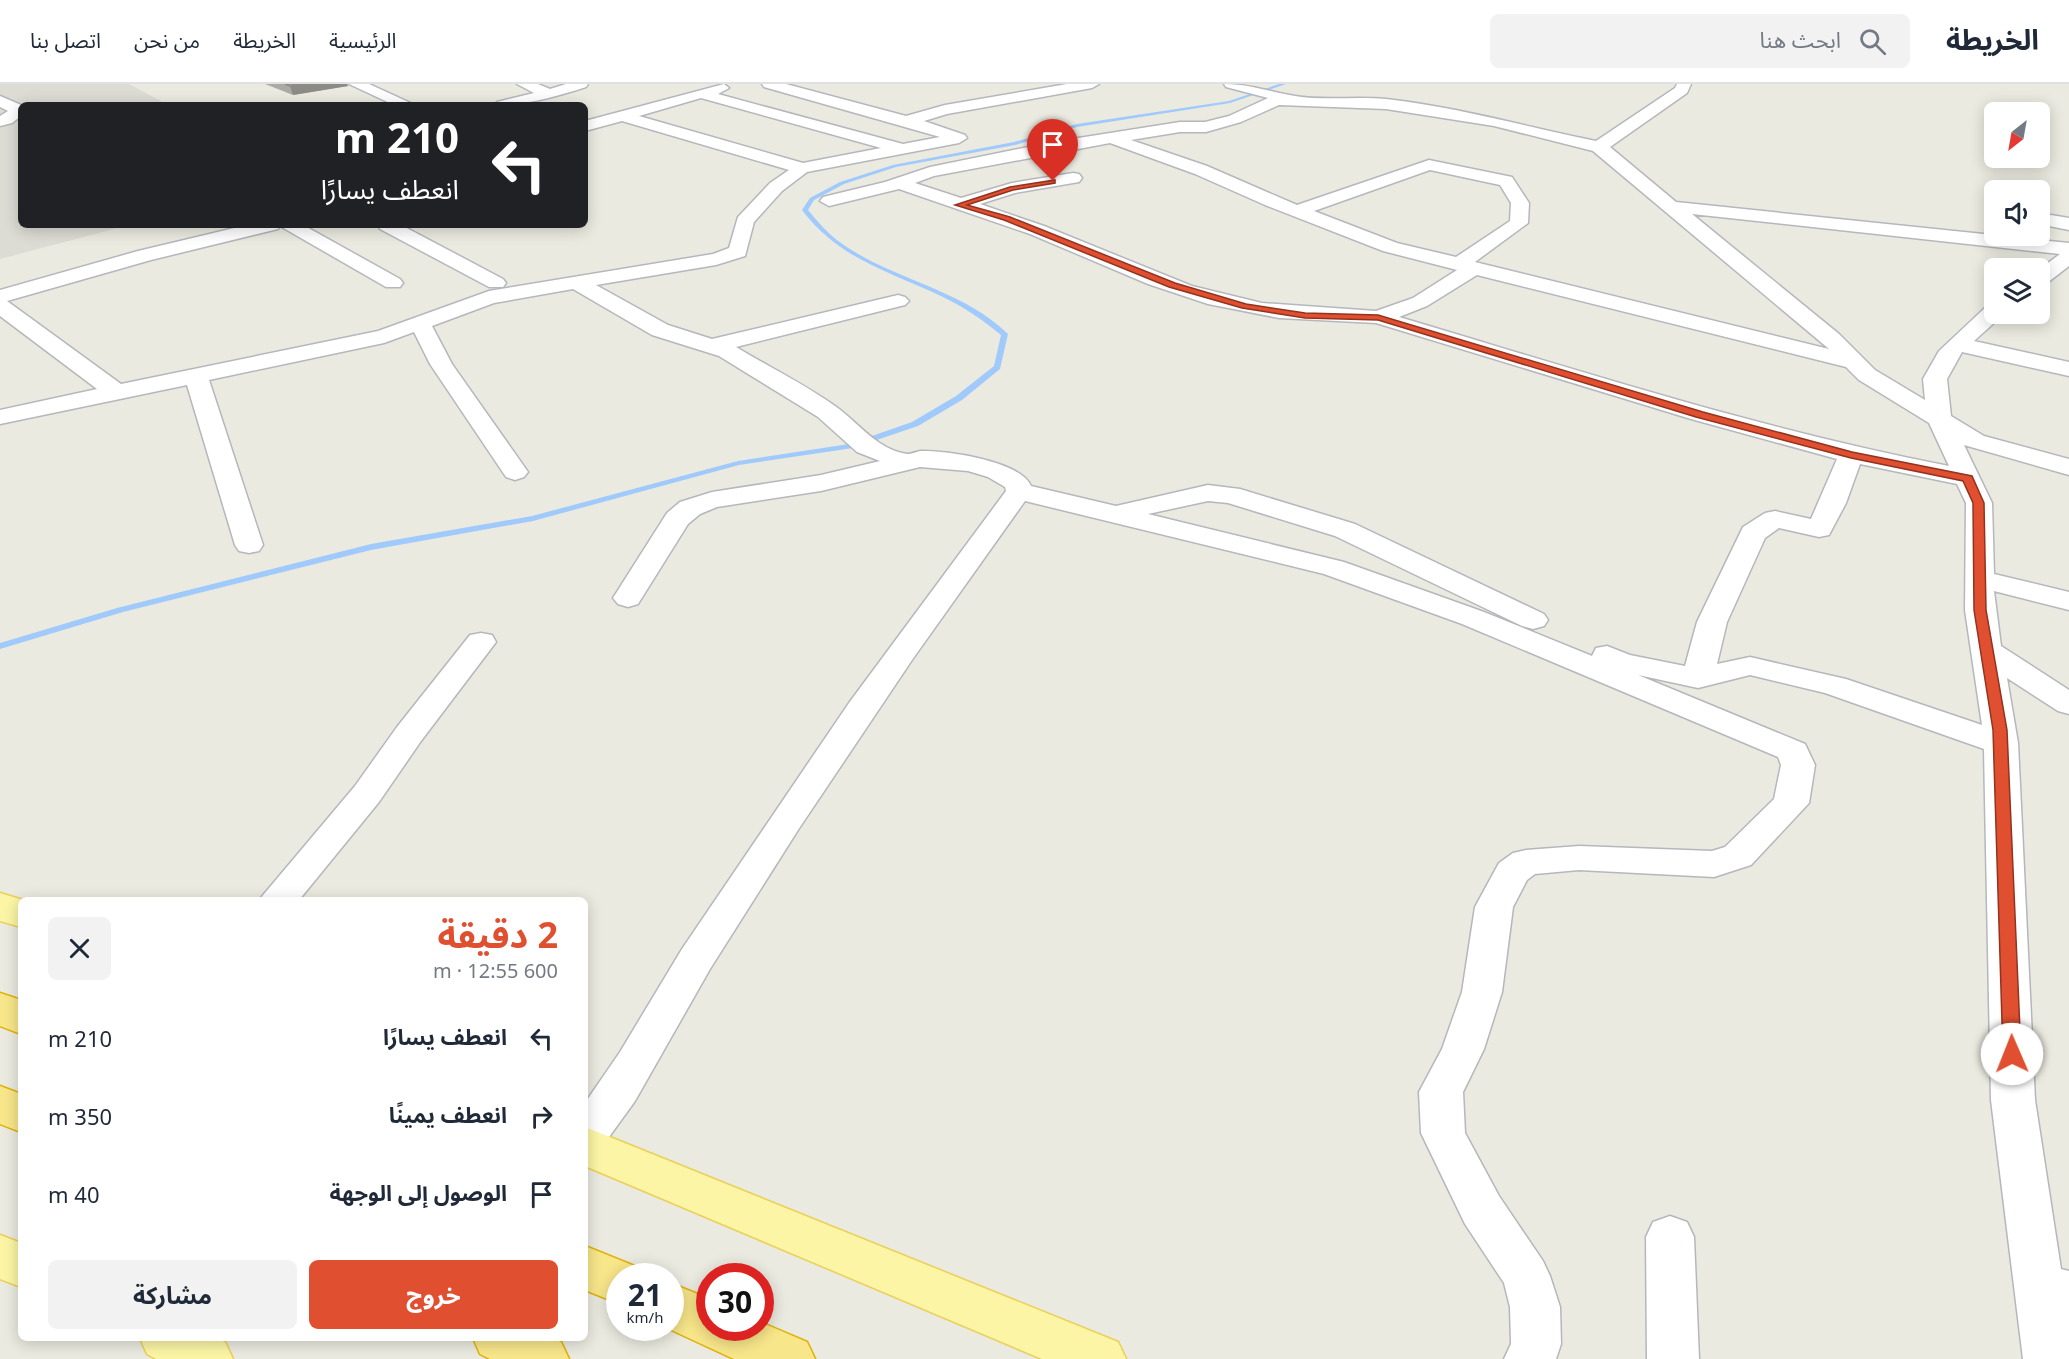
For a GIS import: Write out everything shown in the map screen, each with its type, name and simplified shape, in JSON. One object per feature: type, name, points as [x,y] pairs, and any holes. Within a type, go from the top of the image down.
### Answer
[{"type":"highway","points":[[0,1008],[18,1017]]},
{"type":"highway","points":[[0,1104],[18,1113]]},
{"type":"highway","points":[[588,1268],[606,1276]]},
{"type":"highway","points":[[504,1341],[543,1359]]},
{"type":"highway","points":[[749,1341],[789,1359]]},
{"type":"main road","points":[[0,906],[18,913]]},
{"type":"main road","points":[[588,1147],[1100,1359]]},
{"type":"main road","points":[[0,1256],[18,1265]]},
{"type":"main road","points":[[171,1341],[207,1359]]},
{"type":"street","points":[[356,84],[400,102]]},
{"type":"street","points":[[524,84],[550,94]]},
{"type":"street","points":[[515,102],[581,84]]},
{"type":"street","points":[[588,125],[735,84]]},
{"type":"street","points":[[0,417],[384,336],[489,297],[716,259],[738,252],[745,221],[776,187],[802,168],[959,138],[769,84]]},
{"type":"street","points":[[905,121],[945,110],[1092,84]]},
{"type":"street","points":[[1231,84],[1291,99]]},
{"type":"street","points":[[1599,147],[1682,90],[1684,84]]},
{"type":"street","points":[[702,94],[903,149]]},
{"type":"street","points":[[829,201],[930,172],[980,161],[1180,127],[1206,127],[1234,119],[1277,100],[1386,104],[1452,113],[1599,147],[1831,339],[1867,375],[1975,441],[2069,467]]},
{"type":"street","points":[[0,101],[18,110],[6,120],[0,121]]},
{"type":"street","points":[[623,116],[802,168]]},
{"type":"street","points":[[1113,138],[1201,170],[1296,211],[1390,247],[1854,363]]},
{"type":"street","points":[[1296,211],[1429,165],[1506,181],[1520,203],[1519,223],[1420,302],[1378,317]]},
{"type":"street","points":[[958,205],[1012,188],[1073,178]]},
{"type":"street","points":[[898,183],[958,205],[1007,219],[1172,285],[1245,307],[1305,315],[1378,317],[1700,414],[1851,455],[1968,478]]},
{"type":"street","points":[[1674,207],[1816,220],[2069,249]]},
{"type":"street","points":[[0,297],[145,255],[258,228]]},
{"type":"street","points":[[295,228],[393,283]]},
{"type":"street","points":[[393,228],[496,283]]},
{"type":"street","points":[[2050,271],[2069,256]]},
{"type":"street","points":[[576,282],[660,330],[712,346],[743,360],[827,412],[866,447],[903,461]]},
{"type":"street","points":[[712,346],[898,301]]},
{"type":"street","points":[[0,306],[116,393]]},
{"type":"street","points":[[1984,321],[1950,351],[1935,379],[1939,419],[1979,503],[1980,610],[2001,743],[2013,1100],[2054,1289],[2049,1359]]},
{"type":"street","points":[[420,323],[441,364],[515,472]]},
{"type":"street","points":[[1957,344],[2069,369]]},
{"type":"street","points":[[196,376],[249,545]]},
{"type":"street","points":[[1698,678],[1712,622],[1753,533],[1774,519],[1819,529],[1833,504],[1851,455]]},
{"type":"street","points":[[628,598],[677,519],[690,508],[712,500],[821,483],[903,461],[938,459],[970,464],[997,472],[1017,483],[1019,491]]},
{"type":"street","points":[[1019,491],[1116,512],[1334,568],[1473,618],[1793,751],[1798,765],[1791,803],[1738,856],[1714,864],[1579,858],[1526,862],[1512,872],[1494,907],[1482,992],[1463,1049],[1441,1092],[1443,1133],[1482,1210],[1526,1276],[1535,1307],[1536,1344],[1530,1359]]},
{"type":"street","points":[[588,1131],[620,1086],[710,936],[909,640],[1019,491]]},
{"type":"street","points":[[1116,512],[1208,493],[1231,495],[1345,530],[1621,662],[1698,678],[1750,666],[1835,686],[2001,743]]},
{"type":"street","points":[[1979,579],[2069,601]]},
{"type":"street","points":[[281,897],[367,794],[409,734],[481,642]]},
{"type":"street","points":[[1987,651],[2069,704]]},
{"type":"street","points":[[1670,1237],[1673,1359]]},
{"type":"shaded area","points":[[0,84],[129,84],[162,102],[18,102],[18,228],[118,228],[0,259]]},
{"type":"waterway","points":[[0,646],[120,610],[371,547],[533,518],[738,463],[850,446],[915,424],[959,398],[997,367],[1005,334],[947,296],[880,267],[838,244],[805,210],[812,199],[842,183],[895,166],[1015,143],[1077,126],[1230,102],[1284,84]]},
{"type":"route","points":[[1053,181],[1012,188],[958,205],[1007,219],[1089,254],[1172,285],[1245,307],[1305,315],[1378,317],[1700,414],[1851,455],[1968,478],[1979,503],[1980,610],[2000,730],[2008,894],[2012,1054]]}]
